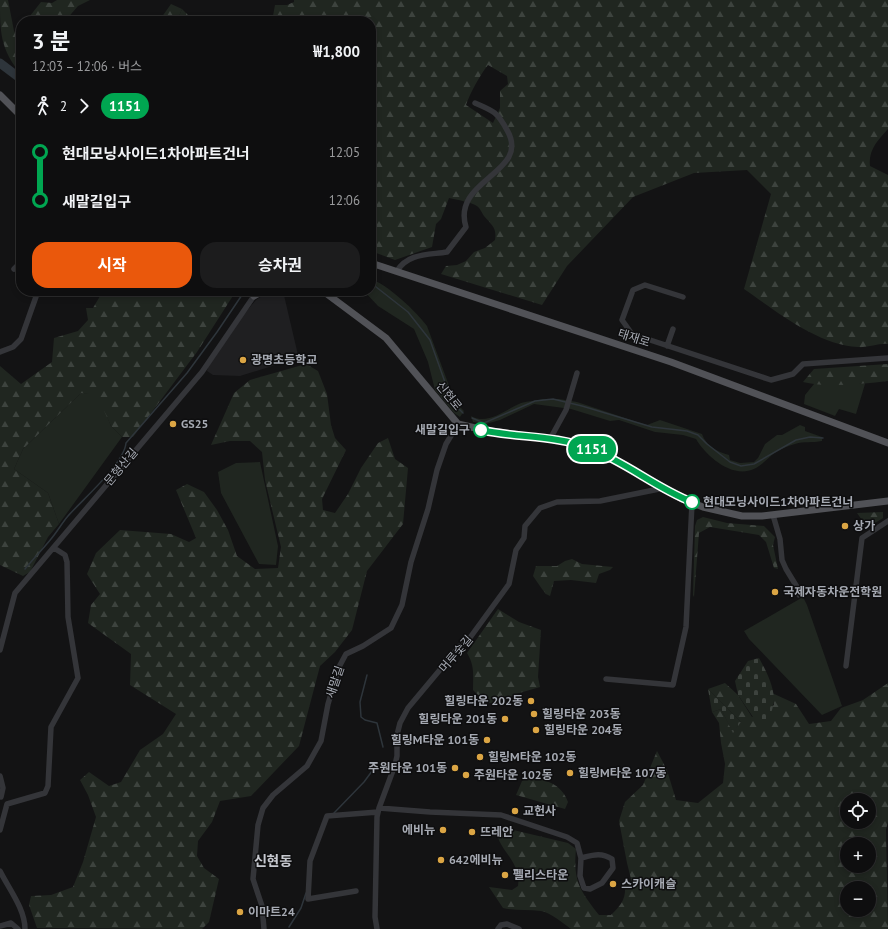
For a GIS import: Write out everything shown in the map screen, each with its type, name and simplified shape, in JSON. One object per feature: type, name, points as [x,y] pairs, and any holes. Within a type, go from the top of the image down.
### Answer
[{"type":"main road","points":[[0,95],[16,111]]},
{"type":"main road","points":[[0,100],[16,116]]},
{"type":"main road","name":"태재로","points":[[376,265],[671,362],[874,436],[888,443]]},
{"type":"main road","name":"태재로","points":[[376,270],[670,365],[888,443]]},
{"type":"main road","name":"신현로","points":[[330,296],[386,338],[458,424],[484,430],[550,439],[589,448],[616,460],[692,503],[742,516],[774,515],[888,501]]},
{"type":"street","points":[[397,271],[402,263],[408,259],[419,255],[447,252],[466,228],[463,218],[474,189],[495,173],[512,152],[512,139],[495,111],[475,103]]},
{"type":"street","points":[[683,297],[645,285],[633,290],[622,320],[632,334],[771,380],[793,374],[803,364],[888,358]]},
{"type":"street","points":[[0,352],[13,347],[21,339],[36,296]]},
{"type":"street","name":"문형산길","points":[[0,650],[15,593],[202,372],[255,296]]},
{"type":"street","points":[[667,346],[673,329]]},
{"type":"street","points":[[550,439],[566,410],[568,398],[577,374]]},
{"type":"street","name":"새말길","points":[[264,929],[262,906],[253,879],[258,825],[263,808],[273,796],[307,766],[321,741],[328,704],[339,667],[346,654],[363,646],[390,628],[402,605],[411,562],[428,509],[437,470],[446,444],[458,424]]},
{"type":"street","name":"머루숯길","points":[[377,929],[375,916],[378,810],[395,765],[397,734],[400,723],[408,708],[459,647],[469,639],[510,584],[516,550],[524,538],[525,526],[540,508],[557,502],[582,503],[606,500],[664,488]]},
{"type":"street","points":[[606,679],[673,685],[686,626],[692,503]]},
{"type":"street","points":[[774,515],[780,539],[782,560],[797,587],[799,595]]},
{"type":"street","points":[[846,666],[862,538],[888,521]]},
{"type":"street","points":[[8,804],[44,793],[48,786],[51,726],[78,678],[68,617],[67,562],[64,555],[54,548]]},
{"type":"street","points":[[0,776],[2,788],[0,797],[8,804]]},
{"type":"street","points":[[0,830],[8,804]]},
{"type":"street","points":[[356,891],[308,899],[310,861],[327,816],[378,810],[501,815],[577,842],[581,858],[580,876],[584,888],[590,889],[602,883],[613,868],[612,859],[606,856],[596,854],[581,858]]},
{"type":"street","points":[[0,871],[18,905],[25,923],[25,929]]},
{"type":"street","points":[[0,926],[11,923],[18,929]]},
{"type":"street","points":[[498,929],[501,925],[507,924],[519,929]]},
{"type":"shaded area","points":[[262,296],[284,296],[298,355],[285,362],[240,376],[213,375],[207,371],[208,367],[244,314],[256,300]]},
{"type":"green space","points":[[0,0],[8,0],[14,31],[16,33],[16,68],[5,48],[0,22]]},
{"type":"green space","points":[[57,0],[90,0],[78,6],[69,16],[30,16],[41,2],[52,3]]},
{"type":"green space","points":[[294,0],[888,0],[888,129],[872,150],[870,166],[888,175],[888,344],[858,347],[843,345],[828,340],[798,326],[744,289],[771,194],[747,170],[694,173],[633,197],[567,266],[542,305],[441,274],[446,266],[457,265],[466,261],[474,252],[485,248],[495,240],[495,230],[492,224],[478,207],[467,202],[449,198],[441,219],[436,224],[432,247],[395,260],[376,253],[376,16],[273,16],[275,5],[287,5],[294,2]],"holes":[[[488,65],[507,76],[508,84],[500,91],[500,108],[493,123],[466,105],[476,84]]]},
{"type":"green space","points":[[171,4],[182,9],[179,16],[163,16]]},
{"type":"green space","points":[[182,9],[189,16],[179,16]]},
{"type":"green space","points":[[376,281],[385,286],[401,299],[427,326],[455,402],[464,411],[460,417],[454,413],[435,390],[428,362],[414,329],[378,306],[369,296],[376,296]]},
{"type":"green space","points":[[100,296],[233,296],[197,352],[133,437],[122,437],[111,426],[97,395],[81,393],[23,449],[14,469],[48,493],[59,524],[48,537],[30,572],[23,576],[0,565],[0,366],[21,384],[52,362],[54,338],[78,331],[88,320],[86,308],[93,308]]},
{"type":"green space","points":[[306,364],[318,371],[327,394],[331,425],[335,438],[346,450],[322,499],[323,510],[335,513],[348,494],[361,468],[378,443],[388,438],[395,459],[408,468],[403,524],[367,571],[352,630],[335,652],[320,666],[299,746],[251,796],[220,801],[212,822],[198,841],[197,856],[204,868],[219,879],[209,922],[202,929],[37,928],[29,905],[31,896],[51,895],[73,887],[83,862],[96,817],[88,795],[80,780],[89,772],[109,786],[121,782],[140,750],[163,734],[176,714],[130,685],[131,654],[88,623],[91,605],[100,594],[87,574],[96,553],[120,530],[171,534],[189,542],[196,538],[176,490],[187,484],[204,492],[217,510],[228,530],[237,556],[255,569],[278,568],[281,547],[265,480],[262,452],[250,441],[230,441],[211,445],[234,393],[250,380]]},
{"type":"green space","points":[[888,364],[888,381],[835,385],[803,382],[814,369]]},
{"type":"green space","points":[[814,384],[865,384],[856,414],[839,409],[835,416],[804,404],[805,395]]},
{"type":"green space","points":[[81,393],[98,394],[111,426],[122,437],[59,524],[48,493],[14,469],[23,449]]},
{"type":"green space","points":[[543,399],[559,399],[577,402],[647,425],[660,420],[702,434],[709,445],[729,455],[730,460],[740,463],[754,462],[758,458],[765,444],[777,435],[782,435],[800,425],[805,427],[805,431],[822,437],[822,441],[798,443],[789,446],[775,453],[754,469],[737,471],[720,464],[713,459],[700,446],[696,439],[683,435],[655,432],[619,420],[610,421],[571,409],[534,404],[500,420],[486,424],[473,422],[471,416],[477,419],[490,418],[497,416],[521,403]]},
{"type":"green space","points":[[260,462],[278,546],[276,565],[259,564],[221,493],[218,472],[236,463]]},
{"type":"green space","points":[[883,512],[883,518],[875,523],[862,520],[857,513]]},
{"type":"green space","points":[[703,517],[727,523],[764,526],[775,537],[773,545],[778,569],[774,568],[766,542],[759,535],[710,527],[699,533],[694,597],[695,526],[697,520]]},
{"type":"green space","points":[[572,559],[582,564],[613,567],[610,570],[599,574],[596,583],[571,580],[554,581],[550,596],[546,594],[533,576],[536,566],[557,566]]},
{"type":"green space","points":[[803,597],[842,706],[822,715],[749,639],[744,631]]},
{"type":"green space","points":[[498,609],[519,622],[541,630],[538,677],[540,687],[516,694],[496,705],[483,700],[473,690],[472,667],[467,653]]},
{"type":"green space","points":[[759,658],[770,681],[774,700],[772,712],[768,721],[753,717],[738,695],[735,681],[748,661]]},
{"type":"green space","points":[[725,683],[738,695],[752,717],[774,705],[772,693],[796,704],[809,724],[831,721],[841,708],[863,700],[888,683],[888,821],[886,830],[888,929],[571,929],[557,918],[545,912],[503,908],[489,887],[512,890],[518,886],[518,877],[516,868],[503,848],[497,834],[497,826],[568,843],[576,849],[575,860],[579,885],[599,915],[611,915],[624,898],[625,885],[632,883],[619,821],[625,802],[643,785],[657,751],[667,770],[676,800],[698,803],[723,783],[725,764],[719,723],[712,712],[721,709],[733,732],[741,722],[708,689]]},
{"type":"green space","points":[[708,689],[741,722],[733,733],[721,709],[712,712]]},
{"type":"green space","points":[[527,778],[546,781],[557,786],[568,802],[565,809],[516,795],[522,781]]},
{"type":"waterway","points":[[0,63],[16,75]]},
{"type":"waterway","points":[[376,287],[408,312],[430,340],[452,402],[463,413]]},
{"type":"waterway","points":[[25,569],[68,516],[111,471],[124,451],[126,443],[187,373],[241,296]]},
{"type":"waterway","points":[[472,418],[484,423],[535,401],[553,399],[652,427],[687,431],[698,435],[730,462],[741,466],[754,464],[796,440],[810,437],[823,438]]},
{"type":"waterway","points":[[367,675],[360,702],[361,717],[365,720],[377,723],[383,747]]},
{"type":"waterway","points":[[334,813],[364,782],[378,763]]},
{"type":"waterway","points":[[289,927],[301,908],[306,893]]},
{"type":"bus line","name":"1151","points":[[481,430],[563,441],[589,448],[616,460],[682,499],[692,502]]},
{"type":"place","name":"광명초등학교","points":[[243,360]]},
{"type":"place","name":"GS25","points":[[173,424]]},
{"type":"place","name":"새말길입구","points":[[481,430]]},
{"type":"place","name":"현대모닝사이드1차아파트건너","points":[[692,502]]},
{"type":"place","name":"상가","points":[[845,526]]},
{"type":"place","name":"국제자동차운전학원","points":[[775,592]]},
{"type":"place","name":"힐링타운 202동","points":[[531,701]]},
{"type":"place","name":"힐링타운 203동","points":[[534,714]]},
{"type":"place","name":"힐링타운 201동","points":[[505,719]]},
{"type":"place","name":"힐링타운 204동","points":[[536,730]]},
{"type":"place","name":"힐링M타운 101동","points":[[487,740]]},
{"type":"place","name":"힐링M타운 102동","points":[[480,757]]},
{"type":"place","name":"주원타운 101동","points":[[455,768]]},
{"type":"place","name":"힐링M타운 107동","points":[[570,773]]},
{"type":"place","name":"주원타운 102동","points":[[466,775]]},
{"type":"place","name":"교헌사","points":[[515,811]]},
{"type":"place","name":"에비뉴","points":[[443,830]]},
{"type":"place","name":"뜨레안","points":[[472,832]]},
{"type":"place","name":"642에비뉴","points":[[441,860]]},
{"type":"place","name":"펠리스타운","points":[[505,875]]},
{"type":"place","name":"스카이캐슬","points":[[613,884]]},
{"type":"place","name":"이마트24","points":[[240,912]]},
{"type":"district","name":"신현동","points":[[273,861]]}]
